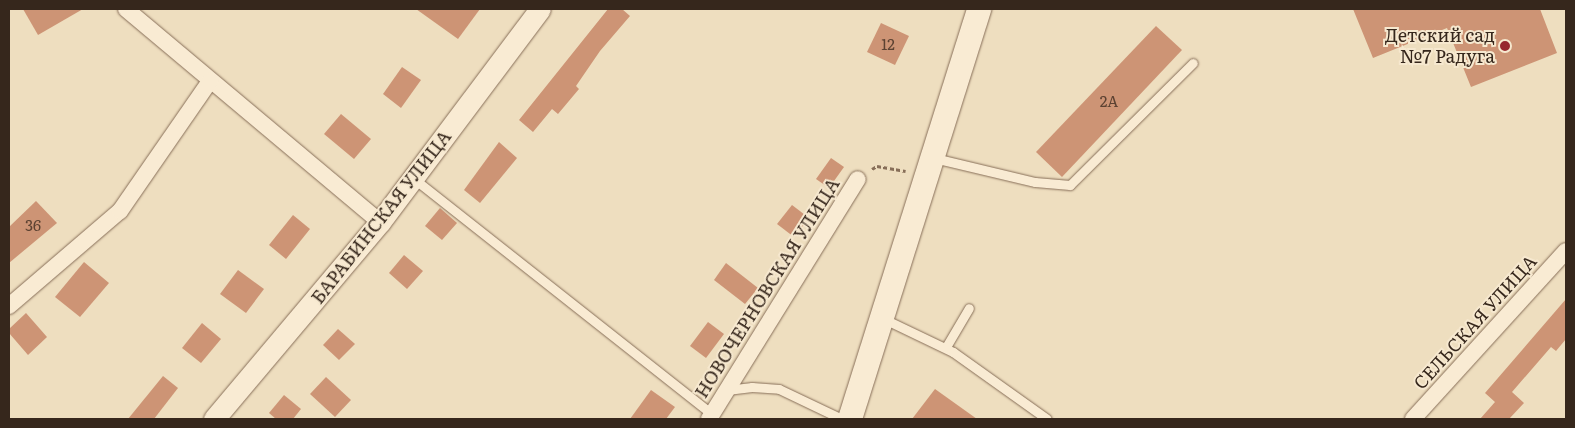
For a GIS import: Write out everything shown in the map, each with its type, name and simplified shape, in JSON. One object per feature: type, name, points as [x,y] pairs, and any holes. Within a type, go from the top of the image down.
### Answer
[{"type":"main road","points":[[850,419],[979,9]]},
{"type":"street","points":[[126,9],[380,222]]},
{"type":"street","name":"БАРАБИНСКАЯ УЛИЦА","points":[[214,419],[380,222],[540,9]]},
{"type":"street","points":[[9,306],[120,210],[210,81]]},
{"type":"street","name":"НОВОЧЕРНОВСКАЯ УЛИЦА","points":[[711,416],[858,179]]},
{"type":"street","name":"СЕЛЬСКАЯ УЛИЦА","points":[[1413,419],[1566,251]]},
{"type":"lane","points":[[929,167],[1036,182],[1070,184],[1193,63]]},
{"type":"lane","points":[[413,178],[711,416]]},
{"type":"lane","points":[[946,348],[969,308]]},
{"type":"lane","points":[[882,318],[946,348],[1047,419]]},
{"type":"lane","points":[[727,390],[752,386],[779,389],[842,419]]},
{"type":"path","points":[[858,179],[877,166],[929,167]]},
{"type":"building","points":[[23,9],[83,9],[38,35]]},
{"type":"building","points":[[416,9],[480,9],[458,39]]},
{"type":"building","points":[[608,9],[622,9],[630,16],[600,51],[576,86],[579,89],[558,114],[552,109],[533,132],[519,120]]},
{"type":"building","points":[[1353,9],[1540,9],[1557,53],[1471,87],[1447,28],[1373,58]]},
{"type":"building","points":[[881,23],[909,36],[895,65],[867,52]]},
{"type":"building","points":[[1156,26],[1182,50],[1062,177],[1036,152]]},
{"type":"building","points":[[402,67],[421,80],[401,108],[383,94]]},
{"type":"building","points":[[341,114],[371,139],[354,159],[324,134]]},
{"type":"building","points":[[499,142],[517,158],[480,203],[464,190]]},
{"type":"building","points":[[831,158],[844,167],[829,188],[816,179]]},
{"type":"building","points":[[36,201],[57,223],[9,263],[9,227]]},
{"type":"building","points":[[792,205],[809,218],[794,237],[777,224]]},
{"type":"building","points":[[440,208],[457,223],[442,240],[425,226]]},
{"type":"building","points":[[293,215],[310,229],[286,259],[269,245]]},
{"type":"building","points":[[404,255],[423,271],[407,289],[389,273]]},
{"type":"building","points":[[84,262],[109,283],[80,317],[55,297]]},
{"type":"building","points":[[726,263],[758,288],[745,304],[714,280]]},
{"type":"building","points":[[238,270],[264,289],[246,313],[220,294]]},
{"type":"building","points":[[1566,299],[1566,339],[1556,351],[1551,347],[1512,392],[1524,403],[1509,419],[1480,419],[1495,402],[1485,393]]},
{"type":"building","points":[[26,313],[47,337],[28,355],[9,333],[9,329]]},
{"type":"building","points":[[708,322],[724,334],[706,358],[690,346]]},
{"type":"building","points":[[202,323],[221,339],[201,363],[182,348]]},
{"type":"building","points":[[338,329],[355,344],[339,360],[323,345]]},
{"type":"building","points":[[163,376],[178,388],[154,419],[128,419]]},
{"type":"building","points":[[326,377],[351,400],[335,417],[310,394]]},
{"type":"building","points":[[935,389],[977,419],[912,419]]},
{"type":"building","points":[[651,390],[675,407],[666,419],[630,419]]},
{"type":"building","points":[[284,395],[301,409],[293,419],[276,419],[269,413]]},
{"type":"place","name":"Детский сад №7 Радуга","points":[[1505,46]]}]
